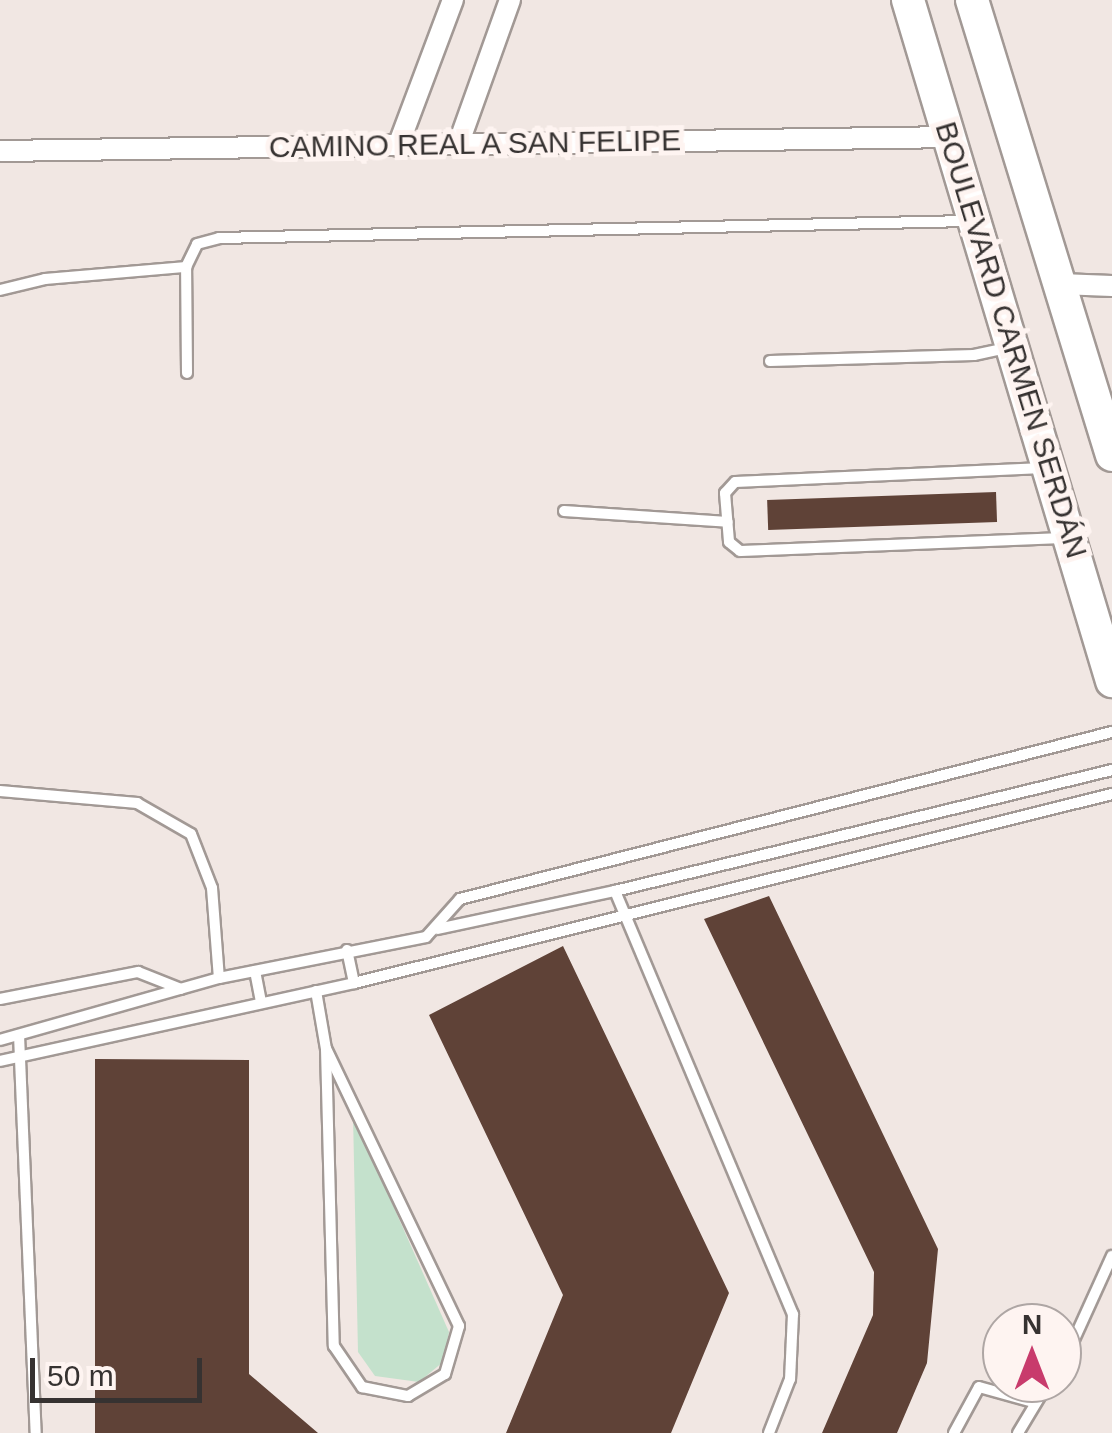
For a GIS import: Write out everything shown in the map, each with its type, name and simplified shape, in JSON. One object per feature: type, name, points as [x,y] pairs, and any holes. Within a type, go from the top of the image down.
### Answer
[{"type":"main road","name":"BOULEVARD CARMEN SERDÁN","points":[[908,0],[1112,681]]},
{"type":"main road","name":"BOULEVARD CARMEN SERDÁN","points":[[972,0],[1112,455]]},
{"type":"street","points":[[398,146],[453,0]]},
{"type":"street","points":[[458,145],[510,0]]},
{"type":"street","name":"CAMINO REAL A SAN FELIPE","points":[[0,151],[950,137]]},
{"type":"street","points":[[1060,284],[1112,286]]},
{"type":"lane","points":[[187,373],[186,267],[197,244],[220,238],[976,221]]},
{"type":"lane","points":[[0,290],[45,279],[186,267]]},
{"type":"lane","points":[[770,361],[974,355],[1013,346]]},
{"type":"lane","points":[[1049,468],[734,482],[726,493],[730,542],[740,551],[1070,538]]},
{"type":"lane","points":[[564,511],[728,522]]},
{"type":"lane","points":[[0,1040],[220,978],[426,937],[460,900],[1112,732]]},
{"type":"lane","points":[[437,929],[615,891],[1112,770]]},
{"type":"lane","points":[[0,791],[137,803],[191,834],[212,888],[220,978]]},
{"type":"lane","points":[[0,1061],[354,983],[1112,794]]},
{"type":"lane","points":[[615,891],[629,916],[792,1314],[790,1379],[768,1433]]},
{"type":"lane","points":[[347,950],[354,983]]},
{"type":"lane","points":[[255,971],[261,1002]]},
{"type":"lane","points":[[0,999],[138,972],[181,989]]},
{"type":"lane","points":[[316,991],[326,1049],[334,1346],[362,1387],[408,1396],[445,1374],[458,1348],[459,1326],[326,1049]]},
{"type":"lane","points":[[19,1035],[23,1056],[36,1433]]},
{"type":"lane","points":[[1082,1331],[1112,1256]]},
{"type":"lane","points":[[954,1433],[982,1388]]},
{"type":"lane","points":[[1018,1433],[1033,1403]]},
{"type":"green space","points":[[353,1115],[449,1332],[443,1362],[419,1382],[375,1376],[358,1352]]},
{"type":"building","points":[[996,492],[997,522],[768,530],[767,500]]},
{"type":"building","points":[[769,896],[938,1249],[927,1363],[897,1433],[822,1433],[873,1315],[874,1272],[704,919]]},
{"type":"building","points":[[563,946],[729,1293],[671,1433],[506,1433],[563,1295],[429,1015]]},
{"type":"building","points":[[95,1059],[249,1060],[249,1374],[318,1433],[95,1433]]}]
